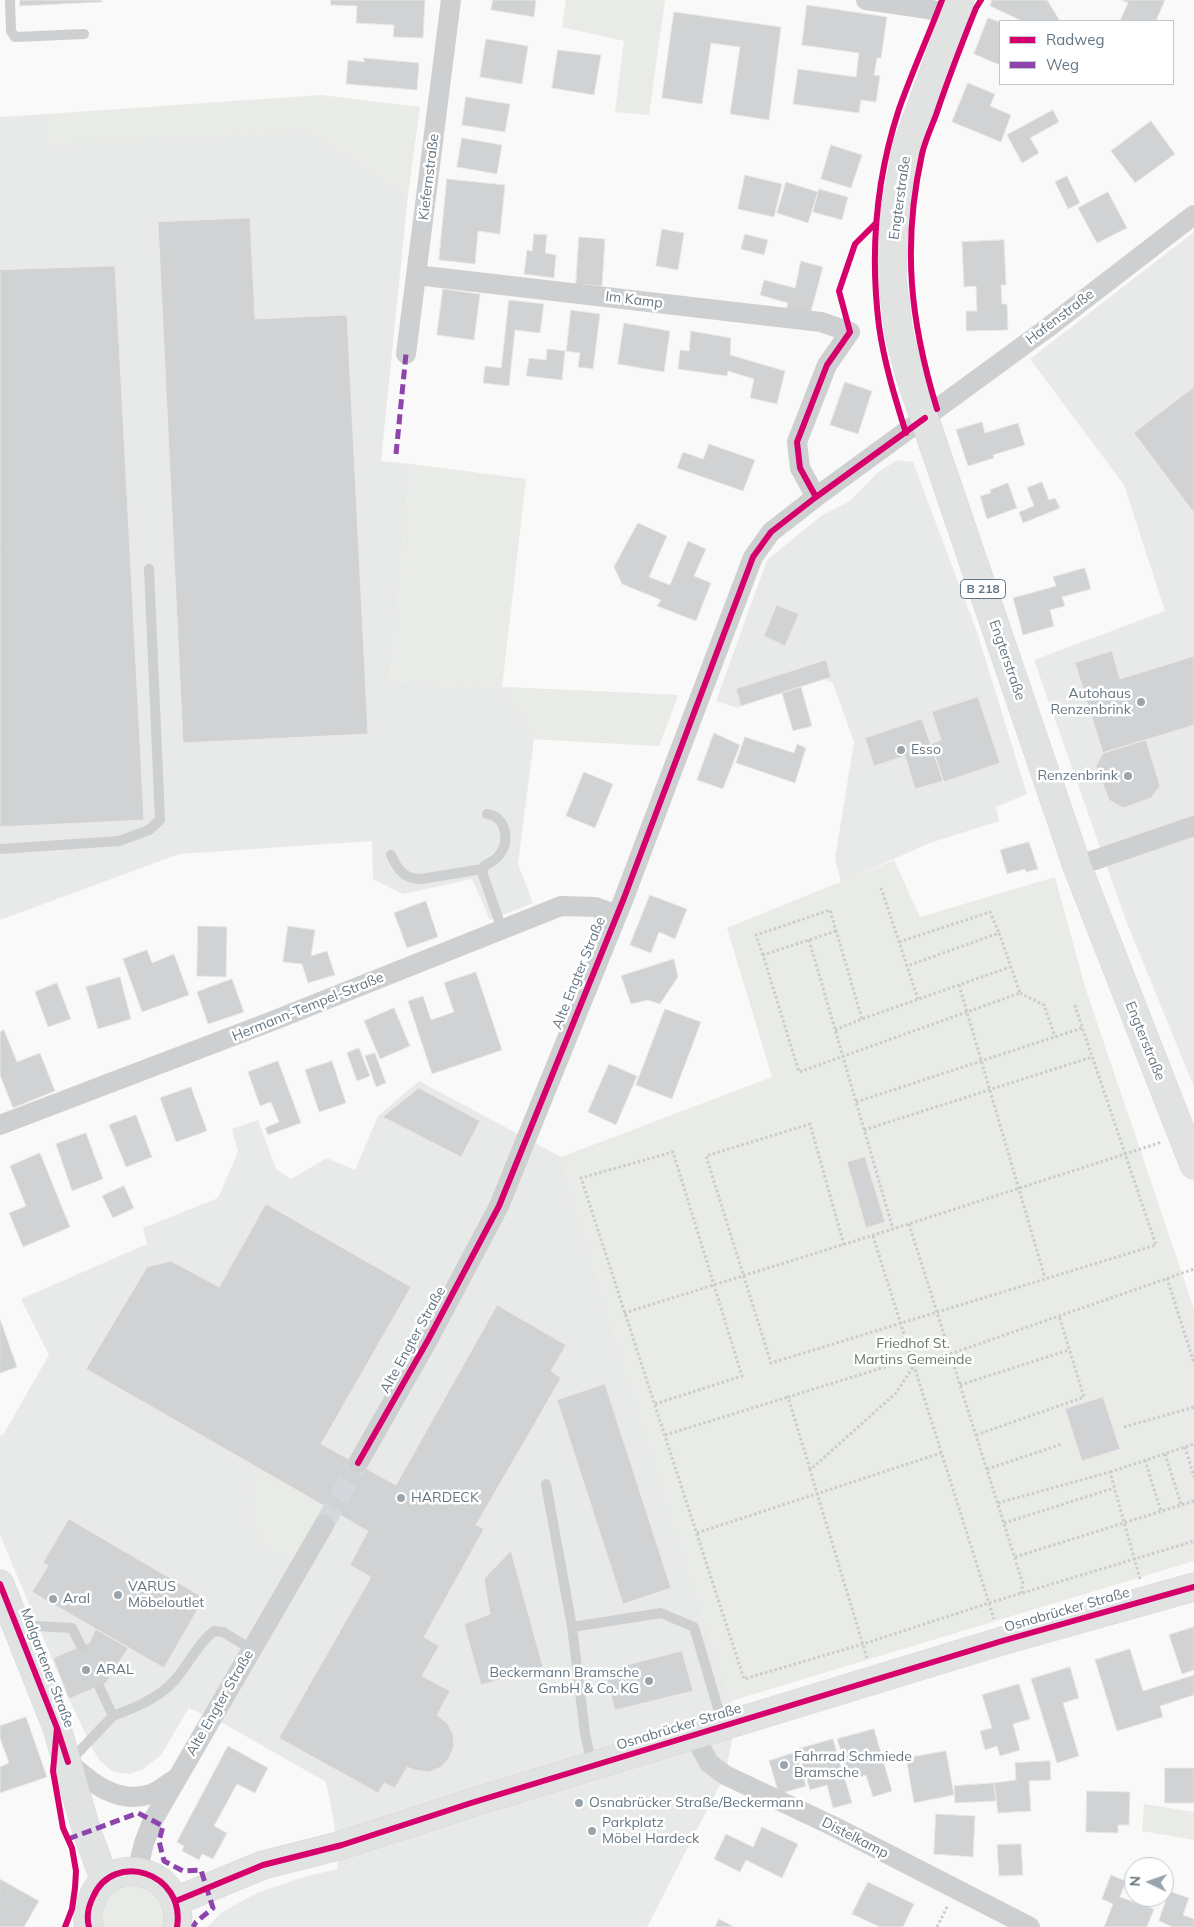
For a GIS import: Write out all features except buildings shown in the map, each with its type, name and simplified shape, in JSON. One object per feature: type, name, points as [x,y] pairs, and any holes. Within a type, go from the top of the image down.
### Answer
[{"type":"main road","name":"Engterstraße","points":[[957,8],[907,146],[894,226],[892,277],[899,334],[910,376],[1077,866],[1194,1164]]},
{"type":"main road","name":"Malgartener Straße","points":[[0,1584],[57,1728],[87,1832],[105,1881]]},
{"type":"main road","name":"Osnabrücker Straße","points":[[176,1914],[263,1865],[368,1837],[471,1803],[1002,1641],[1194,1587]]},
{"type":"main road","points":[[89,1927],[89,1906],[95,1892],[105,1881],[118,1874],[137,1872],[145,1873],[158,1879],[169,1888],[176,1914]]},
{"type":"street","name":"Kiefernstraße","points":[[406,354],[451,0]]},
{"type":"street","points":[[866,0],[928,9],[957,8]]},
{"type":"street","name":"Hafenstraße","points":[[925,418],[1046,329],[1194,215]]},
{"type":"street","name":"Im Kamp","points":[[416,275],[821,322],[850,332],[827,365],[797,442],[800,468],[816,497]]},
{"type":"street","name":"Alte Engter Straße","points":[[358,1463],[428,1340],[499,1206],[617,915],[753,557],[771,532],[925,418]]},
{"type":"street","points":[[1077,866],[1194,826]]},
{"type":"street","name":"Hermann-Tempel-Straße","points":[[0,1125],[275,1020],[561,906],[595,907],[617,915]]},
{"type":"street","name":"Alte Engter Straße","points":[[137,1872],[144,1843],[153,1820],[324,1524]]},
{"type":"street","name":"Distelkamp","points":[[694,1735],[709,1763],[725,1775],[835,1827],[1030,1927]]},
{"type":"street","name":"Alte Engter Straße","points":[[68,1762],[93,1784],[118,1796],[141,1796],[153,1793],[176,1779]]},
{"type":"lane","points":[[10,0],[11,31],[15,36],[84,34]]},
{"type":"lane","points":[[0,849],[119,841],[150,830],[160,820],[149,569]]},
{"type":"lane","points":[[392,855],[397,868],[412,879],[482,869],[500,854],[505,840],[504,824],[496,817],[487,814]]},
{"type":"lane","points":[[482,869],[502,929]]},
{"type":"lane","points":[[546,1484],[572,1627],[585,1733],[592,1766]]},
{"type":"lane","points":[[572,1627],[661,1613],[694,1627],[723,1726]]},
{"type":"lane","points":[[17,1625],[72,1628],[80,1646]]},
{"type":"lane","points":[[68,1762],[113,1716],[141,1705],[173,1682],[207,1637],[214,1631],[223,1632],[251,1649]]},
{"type":"lane","points":[[99,1686],[113,1716]]},
{"type":"path","points":[[881,888],[918,999]]},
{"type":"path","points":[[862,1019],[830,910],[756,935],[799,1072],[843,1058],[1020,993]]},
{"type":"path","points":[[899,942],[990,912],[1020,993],[1044,1006],[1055,1037]]},
{"type":"path","points":[[763,955],[836,931]]},
{"type":"path","points":[[907,966],[999,933]]},
{"type":"path","points":[[809,940],[893,1230]]},
{"type":"path","points":[[835,1030],[1010,967]]},
{"type":"path","points":[[959,986],[1045,1278]]},
{"type":"path","points":[[844,1245],[810,1124],[706,1156],[771,1363],[1156,1244],[1074,1003]]},
{"type":"path","points":[[856,1102],[1082,1028]]},
{"type":"path","points":[[864,1130],[1092,1057]]},
{"type":"path","points":[[624,1313],[893,1230],[1140,1150]]},
{"type":"path","points":[[655,1404],[742,1376],[673,1152],[581,1178],[744,1679],[1194,1541]]},
{"type":"path","points":[[909,1224],[1015,1557],[1023,1584],[1021,1594]]},
{"type":"path","points":[[873,1236],[1002,1641]]},
{"type":"path","points":[[950,1354],[1194,1269]]},
{"type":"path","points":[[1167,1278],[1194,1363]]},
{"type":"path","points":[[976,1435],[1084,1397],[1059,1316]]},
{"type":"path","points":[[960,1385],[1070,1350]]},
{"type":"path","points":[[665,1435],[911,1359]]},
{"type":"path","points":[[810,1470],[896,1393],[913,1366]]},
{"type":"path","points":[[788,1397],[863,1644]]},
{"type":"path","points":[[1124,1427],[1194,1407]]},
{"type":"path","points":[[987,1469],[1062,1444]]},
{"type":"path","points":[[998,1503],[1110,1472],[1194,1444]]},
{"type":"path","points":[[1185,1447],[1194,1476]]},
{"type":"path","points":[[697,1534],[941,1453]]},
{"type":"path","points":[[1165,1454],[1181,1504]]},
{"type":"path","points":[[1145,1460],[1161,1511]]},
{"type":"path","points":[[1110,1472],[1147,1601]]},
{"type":"path","points":[[1004,1523],[1114,1488]]},
{"type":"path","points":[[1015,1557],[1194,1500]]},
{"type":"shaded area","points":[[47,114],[49,144],[311,131],[408,195],[381,461],[411,464],[390,682],[678,695],[659,746],[534,739],[518,864],[533,903],[490,920],[472,879],[403,894],[373,879],[372,841],[179,854],[0,920],[0,117]]},
{"type":"shaded area","points":[[1194,232],[1194,1087],[1125,918],[1034,660],[1165,611],[1124,485],[1030,359]]},
{"type":"shaded area","points":[[897,460],[913,462],[977,632],[1027,794],[996,807],[999,821],[930,843],[841,882],[835,859],[854,742],[833,683],[823,679],[738,708],[716,701],[767,560],[821,516],[850,501],[877,473]]},
{"type":"shaded area","points":[[419,1081],[561,1157],[643,1425],[731,1701],[736,1722],[725,1775],[647,1927],[207,1927],[222,1912],[257,1893],[307,1876],[338,1869],[334,1822],[326,1782],[228,1726],[189,1708],[161,1755],[143,1769],[130,1774],[113,1772],[100,1761],[92,1748],[69,1699],[0,1535],[0,1436],[3,1435],[49,1355],[21,1299],[147,1244],[143,1228],[218,1198],[238,1152],[232,1129],[258,1120],[276,1169],[291,1179],[327,1158],[355,1170],[378,1116]]},
{"type":"green space","points":[[566,0],[665,0],[649,115],[615,112],[624,41],[562,27]]},
{"type":"green space","points":[[321,95],[420,107],[408,195],[311,131],[49,145],[47,114]]},
{"type":"green space","points":[[411,464],[526,479],[502,687],[390,682]]},
{"type":"green space","points":[[502,687],[678,695],[659,746],[534,739]]},
{"type":"green space","name":"Friedhof St. Martins Gemeinde","points":[[894,860],[920,917],[1055,877],[1085,987],[1194,1309],[1194,1561],[731,1701],[643,1425],[561,1157],[772,1077],[727,928]]},
{"type":"green space","points":[[259,1468],[332,1510],[303,1561],[268,1550],[249,1516]]},
{"type":"green space","points":[[1144,1804],[1194,1812],[1194,1840],[1142,1831]]},
{"type":"green space","points":[[126,1884],[148,1887],[164,1903],[164,1927],[102,1927],[102,1905],[108,1896]]},
{"type":"tunnel","points":[[324,1525],[358,1463]]},
{"type":"marked path","points":[[396,454],[406,354]]},
{"type":"marked path","points":[[68,1839],[138,1813],[163,1826],[159,1841],[164,1861],[183,1871],[201,1870],[213,1908],[196,1922],[193,1927]]},
{"type":"cycle path","points":[[906,433],[887,366],[879,326],[875,272],[877,217],[880,189],[891,135],[909,82],[942,0]]},
{"type":"cycle path","points":[[937,409],[920,345],[915,314],[912,283],[912,220],[916,187],[925,144],[976,8],[981,0]]},
{"type":"cycle path","points":[[816,497],[800,468],[797,442],[827,365],[850,332],[839,291],[855,244],[875,224]]},
{"type":"cycle path","points":[[358,1463],[428,1340],[499,1206],[624,898],[753,557],[771,532],[925,418]]},
{"type":"cycle path","points":[[0,1584],[57,1728],[68,1762]]},
{"type":"cycle path","points":[[176,1901],[263,1865],[342,1845],[471,1803],[1002,1641],[1194,1587]]},
{"type":"cycle path","points":[[57,1728],[53,1771],[63,1828],[72,1848],[76,1871],[72,1909],[65,1927]]},
{"type":"cycle path","points":[[89,1927],[88,1915],[90,1904],[103,1883],[116,1874],[131,1871],[146,1874],[160,1881],[170,1892],[177,1908],[177,1927]]},
{"type":"place","name":"Autohaus Renzenbrink","points":[[1141,702]]},
{"type":"place","name":"Esso","points":[[901,750]]},
{"type":"place","name":"Renzenbrink","points":[[1128,776]]},
{"type":"place","name":"HARDECK","points":[[401,1498]]},
{"type":"place","name":"VARUS Möbeloutlet","points":[[118,1595]]},
{"type":"place","name":"Aral","points":[[53,1599]]},
{"type":"place","name":"ARAL","points":[[86,1670]]},
{"type":"place","name":"Beckermann Bramsche GmbH & Co. KG","points":[[649,1681]]},
{"type":"place","name":"Fahrrad Schmiede Bramsche","points":[[784,1765]]},
{"type":"place","name":"Osnabrücker Straße/Beckermann","points":[[579,1803]]},
{"type":"place","name":"Parkplatz Möbel Hardeck","points":[[592,1831]]}]
